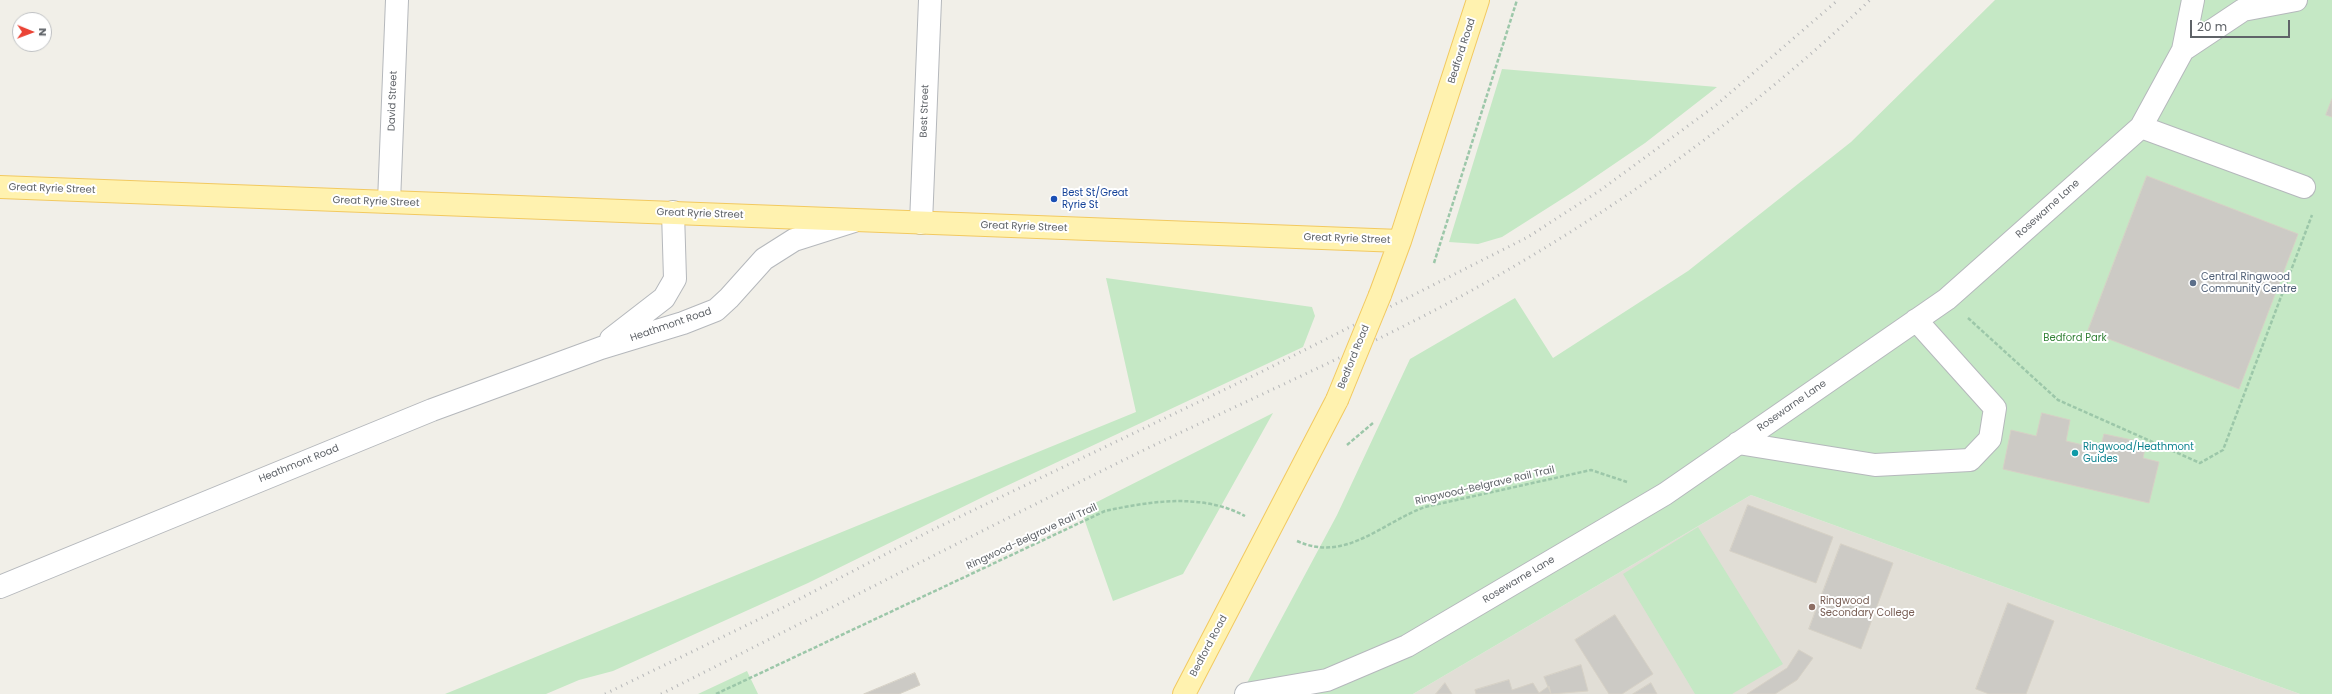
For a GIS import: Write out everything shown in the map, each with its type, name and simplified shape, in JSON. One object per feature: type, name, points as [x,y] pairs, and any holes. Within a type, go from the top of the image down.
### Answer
[{"type":"main road","name":"Bedford Road","points":[[1184,694],[1337,400],[1380,295],[1400,241],[1478,0]]},
{"type":"main road","name":"Great Ryrie Street","points":[[0,187],[1400,241]]},
{"type":"street","name":"David Street","points":[[390,202],[397,0]]},
{"type":"street","name":"Best Street","points":[[921,223],[930,0]]},
{"type":"street","points":[[2184,50],[2193,0]]},
{"type":"street","points":[[2184,50],[2243,10],[2296,0]]},
{"type":"street","name":"Rosewarne Lane","points":[[1246,694],[1327,680],[1407,646],[1665,494],[1947,299],[2140,127],[2184,50]]},
{"type":"street","points":[[2140,127],[2304,187]]},
{"type":"street","name":"Heathmont Road","points":[[601,348],[664,298],[675,279],[673,212]]},
{"type":"street","name":"Heathmont Road","points":[[0,587],[432,410],[601,348],[683,323],[716,310],[729,298],[764,259],[794,240],[856,220]]},
{"type":"street","points":[[1738,443],[1876,466],[1970,460],[1990,439],[1995,408],[1916,320]]},
{"type":"path","points":[[1434,263],[1517,0]]},
{"type":"path","points":[[1947,299],[2058,400],[2200,463],[2223,450],[2314,208]]},
{"type":"path","name":"Ringwood-Belgrave Rail Trail","points":[[716,694],[1105,511],[1145,502],[1178,500],[1229,507],[1312,548],[1343,546],[1365,539],[1406,514],[1425,507],[1591,470],[1665,494]]},
{"type":"shaded area","name":"Ringwood Secondary College","points":[[1751,495],[2300,694],[1413,694]]},
{"type":"green space","name":"Bedford Park","points":[[1995,0],[2332,0],[2332,694],[2300,694],[1751,495],[1413,694],[1241,694],[1337,515],[1410,359],[1515,298],[1553,358],[1688,271],[1851,142]]},
{"type":"green space","points":[[1502,69],[1717,87],[1645,143],[1576,190],[1502,237],[1478,244],[1449,242]]},
{"type":"green space","points":[[1106,278],[1312,307],[1315,316],[1303,347],[987,495],[808,583],[613,671],[579,680],[546,694],[445,694],[1136,412]]},
{"type":"green space","points":[[1273,413],[1183,574],[1113,601],[1081,510]]},
{"type":"green space","points":[[1698,527],[1783,664],[1732,694],[1695,694],[1623,574]]},
{"type":"green space","points":[[747,671],[758,694],[698,694]]},
{"type":"building","points":[[2332,99],[2332,117],[2326,115]]},
{"type":"building","name":"Central Ringwood Community Centre","points":[[2147,176],[2298,234],[2239,389],[2088,331]]},
{"type":"building","name":"Ringwood/Heathmont Guides","points":[[2042,413],[2070,420],[2066,441],[2100,449],[2104,434],[2146,443],[2143,458],[2159,462],[2149,503],[2003,469],[2011,430],[2036,436]]},
{"type":"building","points":[[1748,505],[1833,537],[1816,583],[1730,551]]},
{"type":"building","points":[[1841,544],[1893,563],[1861,649],[1809,629]]},
{"type":"building","points":[[2008,603],[2054,621],[2026,694],[1989,694],[1976,689]]},
{"type":"building","points":[[1615,615],[1653,674],[1622,694],[1609,694],[1575,640]]},
{"type":"building","points":[[1799,650],[1813,658],[1797,680],[1775,694],[1747,694],[1787,668]]},
{"type":"building","points":[[1581,665],[1588,691],[1551,694],[1544,677]]},
{"type":"building","points":[[915,673],[920,685],[899,694],[864,694]]},
{"type":"building","points":[[1509,680],[1512,690],[1533,683],[1539,693],[1549,686],[1551,694],[1476,694],[1475,690]]},
{"type":"building","points":[[1445,683],[1452,694],[1436,694]]},
{"type":"building","points":[[1651,683],[1657,694],[1633,694]]},
{"type":"railway","points":[[605,694],[784,607],[930,531],[1261,372],[1528,237],[1602,189],[1715,106],[1838,0]]},
{"type":"railway","points":[[661,694],[1023,510],[1144,450],[1387,334],[1467,293],[1574,230],[1678,160],[1776,83],[1870,0]]},
{"type":"place","name":"Best St/Great Ryrie St","points":[[1054,199]]},
{"type":"place","name":"Central Ringwood Community Centre","points":[[2193,283]]},
{"type":"place","name":"Ringwood/Heathmont Guides","points":[[2075,453]]},
{"type":"place","name":"Ringwood Secondary College","points":[[1812,607]]}]
